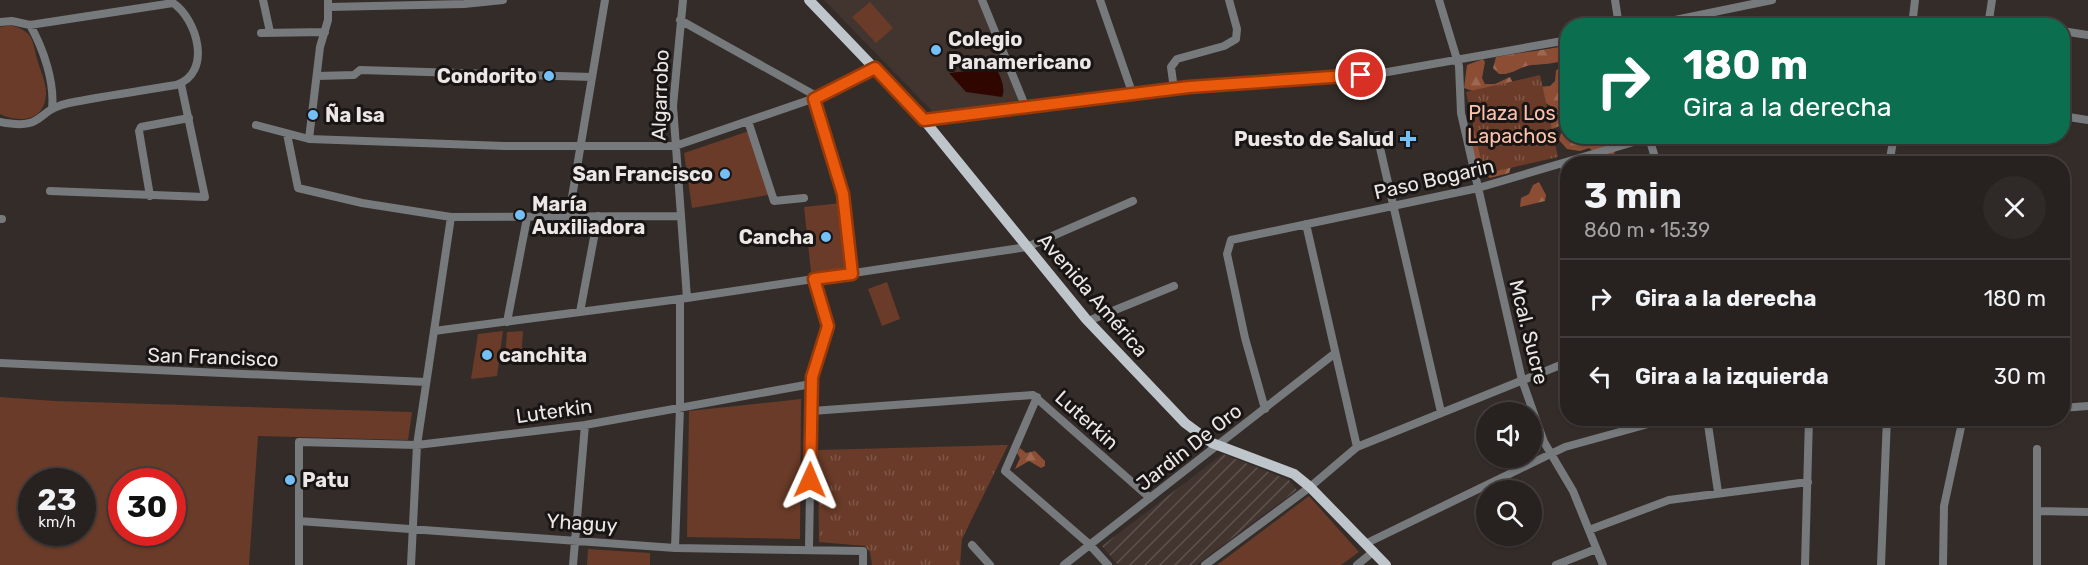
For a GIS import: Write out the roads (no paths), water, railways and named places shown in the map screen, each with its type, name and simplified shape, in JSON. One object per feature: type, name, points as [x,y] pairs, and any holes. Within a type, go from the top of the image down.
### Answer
[{"type":"main road","name":"Avenida América","points":[[809,0],[924,120],[1088,321],[1185,423],[1205,439],[1219,446],[1294,474],[1310,487],[1386,565]]},
{"type":"street","points":[[263,0],[266,32],[325,32]]},
{"type":"street","points":[[309,139],[328,4],[503,0]]},
{"type":"street","points":[[569,215],[605,0]]},
{"type":"street","name":"Algarrobo","points":[[675,548],[684,298],[674,88],[683,0]]},
{"type":"street","points":[[981,0],[1026,108]]},
{"type":"street","points":[[1100,0],[1133,95]]},
{"type":"street","points":[[1174,89],[1171,67],[1177,59],[1224,46],[1236,39],[1237,29],[1228,0]]},
{"type":"street","name":"Mcal. Sucre","points":[[1439,0],[1457,59],[1461,113],[1522,380],[1540,434],[1573,491],[1603,565]]},
{"type":"street","points":[[1615,0],[1618,18]]},
{"type":"street","points":[[1685,18],[1772,0]]},
{"type":"street","points":[[1913,18],[1916,0]]},
{"type":"street","points":[[1990,18],[1992,0]]},
{"type":"street","points":[[0,22],[12,21],[30,25],[173,3],[193,24],[198,55],[190,74],[181,84],[66,103],[52,109],[30,124],[22,126],[0,122]]},
{"type":"street","points":[[680,20],[816,98],[843,194],[852,274]]},
{"type":"street","points":[[30,25],[38,40],[52,86],[52,109]]},
{"type":"street","points":[[2070,32],[2088,35]]},
{"type":"street","points":[[924,120],[1174,89],[1382,73],[1560,41]]},
{"type":"street","points":[[256,125],[309,139],[675,146],[816,98],[875,68]]},
{"type":"street","points":[[317,76],[354,75],[360,70],[592,77]]},
{"type":"street","points":[[50,191],[200,199],[206,196],[181,84]]},
{"type":"street","points":[[2070,117],[2088,120]]},
{"type":"street","points":[[150,196],[139,131],[141,128],[189,118]]},
{"type":"street","points":[[748,121],[774,201],[804,198]]},
{"type":"street","points":[[287,134],[298,188],[362,203],[451,217],[680,216]]},
{"type":"street","points":[[1377,135],[1441,412]]},
{"type":"street","name":"Paso Bogarin","points":[[1587,156],[1627,144]]},
{"type":"street","name":"Paso Bogarin","points":[[1265,409],[1245,338],[1227,254],[1228,243],[1236,239],[1478,188],[1560,164]]},
{"type":"street","points":[[434,332],[852,274],[1027,247],[1132,201]]},
{"type":"street","points":[[580,312],[598,216]]},
{"type":"street","points":[[411,565],[417,445],[451,217]]},
{"type":"street","points":[[507,322],[527,218]]},
{"type":"street","points":[[1306,224],[1357,447]]},
{"type":"street","points":[[809,548],[812,384],[828,326],[814,279]]},
{"type":"street","points":[[1088,321],[1174,286]]},
{"type":"street","name":"Jardin De Oro","points":[[1064,565],[1334,354]]},
{"type":"street","name":"San Francisco","points":[[0,363],[426,382]]},
{"type":"street","points":[[1205,565],[1310,487],[1357,447],[1560,365]]},
{"type":"street","name":"Luterkin","points":[[299,521],[299,442],[417,445],[585,425],[812,384]]},
{"type":"street","name":"Luterkin","points":[[812,411],[1021,395],[1037,397],[1150,498]]},
{"type":"street","points":[[1037,397],[1005,471],[1089,544],[1108,565]]},
{"type":"street","points":[[2070,407],[2088,406]]},
{"type":"street","points":[[573,565],[585,425]]},
{"type":"street","points":[[1357,565],[1370,547],[1550,454],[1565,447],[1641,426]]},
{"type":"street","points":[[1708,426],[1718,492]]},
{"type":"street","points":[[1805,565],[1809,426]]},
{"type":"street","points":[[1881,565],[1887,426]]},
{"type":"street","points":[[1942,565],[1944,506],[1961,426]]},
{"type":"street","points":[[2037,448],[2037,565]]},
{"type":"street","points":[[1589,531],[1656,504],[1718,492],[1808,482]]},
{"type":"street","points":[[2037,511],[2088,513]]},
{"type":"street","points":[[299,521],[299,565]]},
{"type":"street","name":"Yhaguy","points":[[299,521],[675,548],[809,548],[863,551],[863,565]]},
{"type":"street","points":[[972,545],[990,565]]},
{"type":"street","points":[[1556,565],[1596,549]]},
{"type":"place","name":"Colegio Panamericano","points":[[936,50]]},
{"type":"place","name":"Condorito","points":[[549,76]]},
{"type":"place","name":"Ña Isa","points":[[313,115]]},
{"type":"place","name":"Puesto de Salud","points":[[1408,139]]},
{"type":"place","name":"San Francisco","points":[[725,174]]},
{"type":"place","name":"María Auxiliadora","points":[[520,215]]},
{"type":"place","name":"Cancha","points":[[826,237]]},
{"type":"place","name":"canchita","points":[[487,355]]},
{"type":"place","name":"Patu","points":[[290,480]]},
{"type":"park label","name":"Plaza Los Lapachos","points":[[1512,124]]}]
